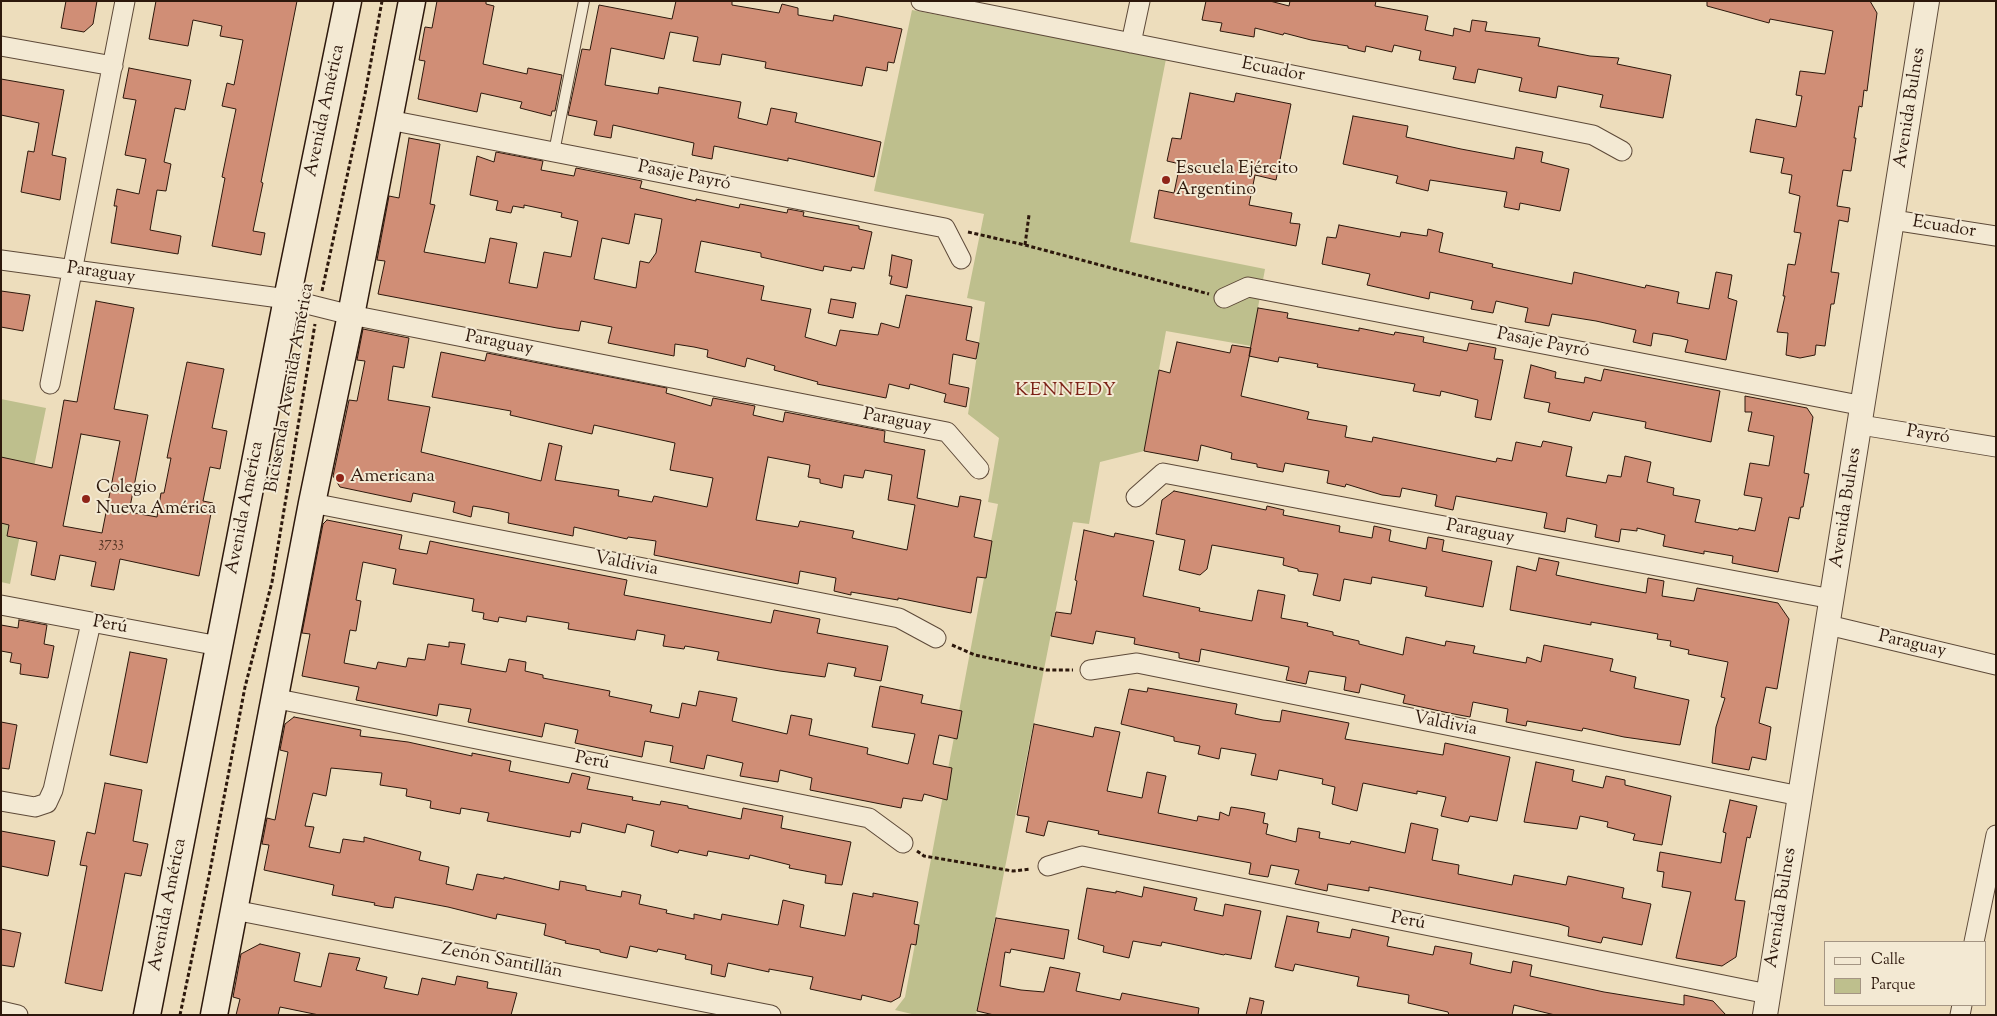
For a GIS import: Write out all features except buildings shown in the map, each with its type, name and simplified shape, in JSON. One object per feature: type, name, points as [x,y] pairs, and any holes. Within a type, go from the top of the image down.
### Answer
[{"type":"main road","name":"Avenida América","points":[[147,1015],[287,299],[348,1]]},
{"type":"main road","points":[[214,1015],[312,503],[351,315],[412,1]]},
{"type":"street","points":[[50,384],[126,1]]},
{"type":"street","name":"Ecuador","points":[[921,1],[1593,135],[1622,151]]},
{"type":"street","points":[[1130,43],[1140,1]]},
{"type":"street","name":"Avenida Bulnes","points":[[1766,1005],[1862,416],[1927,1]]},
{"type":"street","points":[[1,46],[113,66]]},
{"type":"street","name":"Pasaje Payró","points":[[389,120],[945,228]]},
{"type":"street","name":"Ecuador","points":[[1893,220],[1996,236]]},
{"type":"street","points":[[945,228],[961,259]]},
{"type":"street","name":"Paraguay","points":[[1,260],[287,299],[351,315],[948,432],[979,469]]},
{"type":"street","name":"Pasaje Payró","points":[[1224,298],[1248,286],[1862,416]]},
{"type":"street","name":"Payró","points":[[1862,416],[1996,446]]},
{"type":"street","name":"Paraguay","points":[[1136,497],[1162,473],[1832,599]]},
{"type":"street","name":"Valdivia","points":[[312,503],[899,618],[936,638]]},
{"type":"street","name":"Perú","points":[[1,605],[219,646]]},
{"type":"street","points":[[1,801],[35,807],[47,803],[53,790],[91,623]]},
{"type":"street","name":"Paraguay","points":[[1828,625],[1996,665]]},
{"type":"street","name":"Valdivia","points":[[1090,670],[1137,664],[1800,796]]},
{"type":"street","name":"Perú","points":[[274,698],[870,818],[903,843]]},
{"type":"street","points":[[1974,941],[1996,835]]},
{"type":"street","name":"Perú","points":[[1048,866],[1082,856],[1766,1005]]},
{"type":"street","name":"Zenón Santillán","points":[[234,910],[771,1015]]},
{"type":"street","points":[[1,1011],[18,1015]]},
{"type":"lane","points":[[554,152],[584,1]]},
{"type":"path","name":"Bicisenda Avenida América","points":[[180,1015],[245,688],[272,582],[318,307],[365,94],[382,1]]},
{"type":"path","points":[[1025,245],[1028,215]]},
{"type":"path","points":[[945,228],[1025,245],[1224,298]]},
{"type":"path","points":[[936,638],[975,655],[1046,670],[1090,670]]},
{"type":"path","points":[[903,843],[924,856],[1012,871],[1048,866]]},
{"type":"green space","points":[[912,10],[1166,59],[1130,242],[1265,269],[1251,346],[1166,331],[1144,451],[1100,462],[1089,524],[1073,522],[976,1015],[916,1015],[895,1010],[905,997],[998,504],[988,502],[999,438],[968,414],[985,302],[967,298],[984,214],[874,191]]},
{"type":"green space","points":[[1,399],[46,408],[10,584],[1,582]]},
{"type":"place","name":"Escuela Ejército Argentino","points":[[1166,180]]},
{"type":"place","name":"Americana","points":[[340,478]]},
{"type":"place","name":"Colegio Nueva América","points":[[86,499]]},
{"type":"district","name":"KENNEDY","points":[[1066,392]]}]
